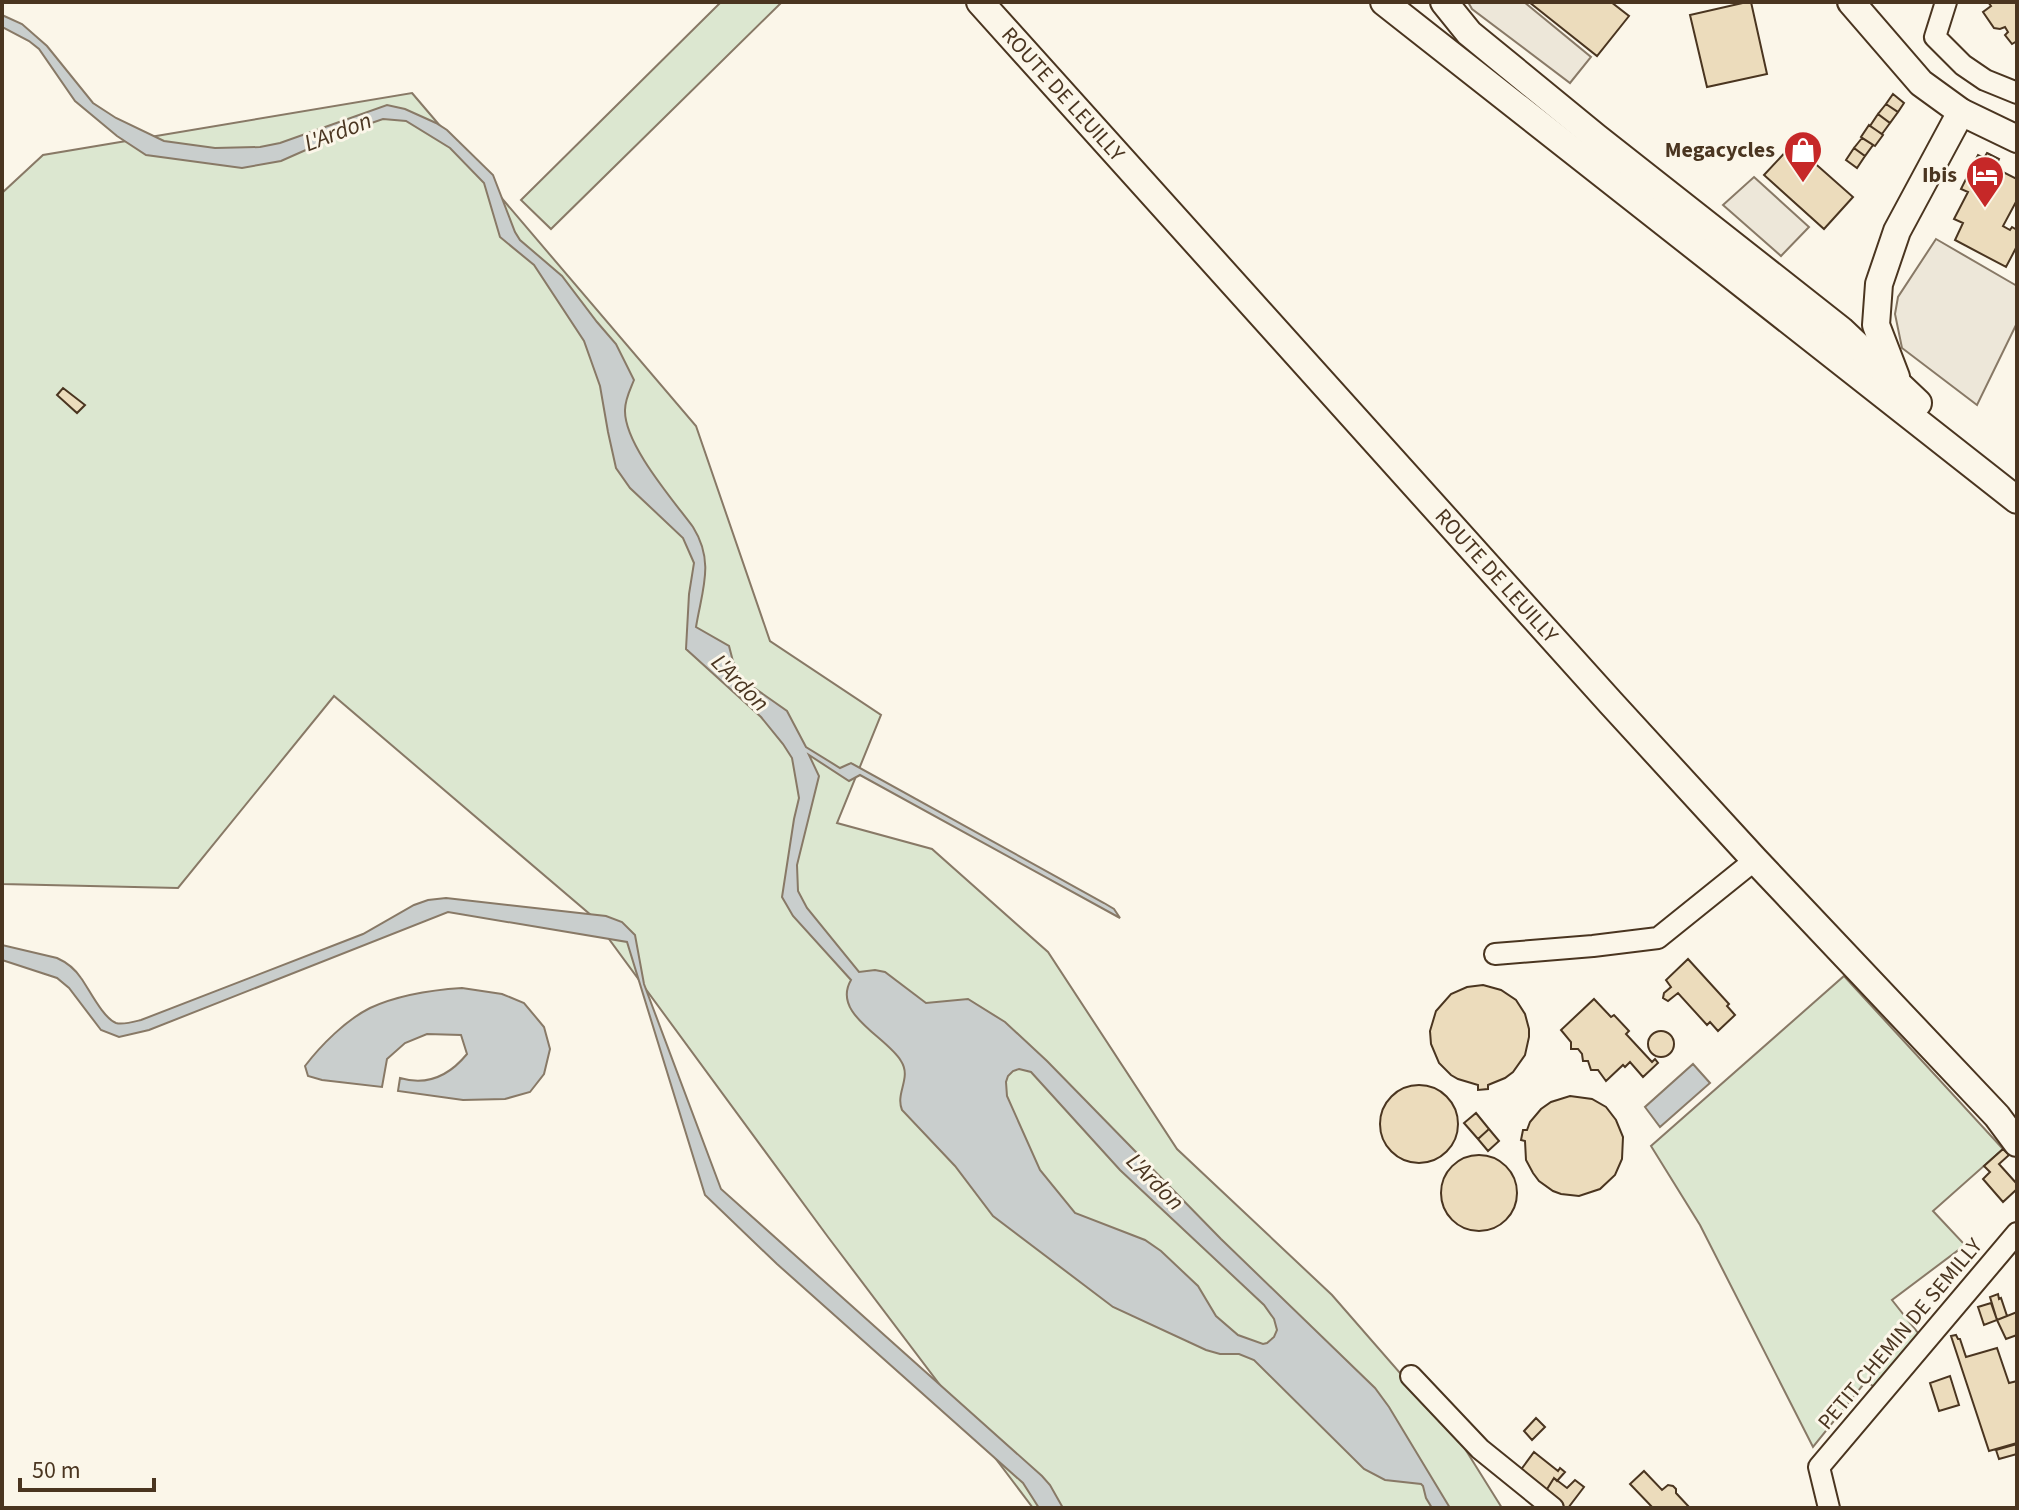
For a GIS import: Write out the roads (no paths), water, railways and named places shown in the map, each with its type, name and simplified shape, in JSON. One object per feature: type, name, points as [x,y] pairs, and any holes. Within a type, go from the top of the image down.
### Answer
[{"type":"main road","name":"ROUTE DE LEUILLY","points":[[980,2],[1580,668],[1755,860],[1997,1116],[2017,1143]]},
{"type":"main road","points":[[1384,2],[2017,500]]},
{"type":"main road","points":[[1444,2],[1480,43],[1841,330],[1931,415],[1973,466]]},
{"type":"main road","points":[[1851,2],[1921,83],[1961,112],[2017,139]]},
{"type":"main road","points":[[1900,387],[1876,325],[1879,284],[1897,231],[1961,112]]},
{"type":"street","points":[[1946,2],[1935,37],[1963,65],[1985,80],[2017,93]]},
{"type":"street","points":[[1495,954],[1658,938],[1755,860]]},
{"type":"street","name":"PETIT CHEMIN DE SEMILLY","points":[[1829,1508],[1819,1467],[2017,1233]]},
{"type":"street","points":[[1411,1376],[1480,1449],[1553,1508]]},
{"type":"water","name":"L'Ardon","points":[[2,15],[22,24],[47,46],[93,103],[164,141],[215,148],[260,147],[280,143],[387,105],[405,109],[447,130],[493,175],[520,240],[562,276],[616,344],[634,380],[625,410],[632,439],[651,471],[693,527],[704,552],[705,576],[696,627],[729,646],[735,669],[743,680],[787,711],[806,747],[840,768],[851,763],[1104,903],[1114,909],[1120,918],[860,775],[849,781],[809,755],[819,776],[797,865],[798,891],[807,908],[859,972],[885,972],[926,1003],[968,999],[1005,1022],[1047,1061],[1221,1239],[1375,1388],[1450,1508],[1432,1508],[1421,1484],[1385,1480],[1364,1469],[1254,1360],[1239,1354],[1206,1350],[1113,1307],[993,1216],[955,1166],[902,1110],[900,1098],[905,1073],[901,1061],[854,1014],[848,1004],[847,992],[851,980],[793,916],[782,897],[799,798],[792,758],[761,717],[686,649],[694,563],[683,538],[630,488],[616,468],[600,386],[584,341],[534,265],[500,237],[484,183],[450,148],[406,121],[383,119],[281,161],[242,168],[146,155],[117,136],[75,101],[39,49],[2,27]],"holes":[[[1019,1069],[1031,1072],[1120,1170],[1264,1305],[1274,1319],[1277,1330],[1274,1337],[1263,1344],[1238,1335],[1216,1316],[1198,1286],[1161,1251],[1145,1240],[1075,1213],[1040,1170],[1007,1096],[1008,1076]]]},
{"type":"water","points":[[446,898],[606,916],[622,922],[635,935],[644,984],[721,1189],[1042,1476],[1063,1508],[1039,1508],[1023,1483],[777,1264],[705,1195],[627,942],[448,912],[149,1030],[119,1037],[101,1030],[69,988],[57,978],[2,960],[2,945],[57,958],[79,975],[111,1020],[125,1023],[141,1020],[363,934],[414,905]]},
{"type":"water","points":[[462,988],[502,994],[524,1003],[544,1027],[550,1049],[544,1074],[530,1092],[505,1099],[463,1100],[398,1091],[400,1078],[428,1080],[460,1062],[467,1054],[461,1035],[427,1034],[405,1043],[387,1059],[382,1087],[308,1076],[305,1066],[311,1058],[334,1034],[361,1013],[403,996]]},
{"type":"water","points":[[1693,1064],[1710,1083],[1660,1127],[1645,1107]]},
{"type":"place","name":"Megacycles","points":[[1803,184]]},
{"type":"place","name":"Ibis","points":[[1985,209]]}]
